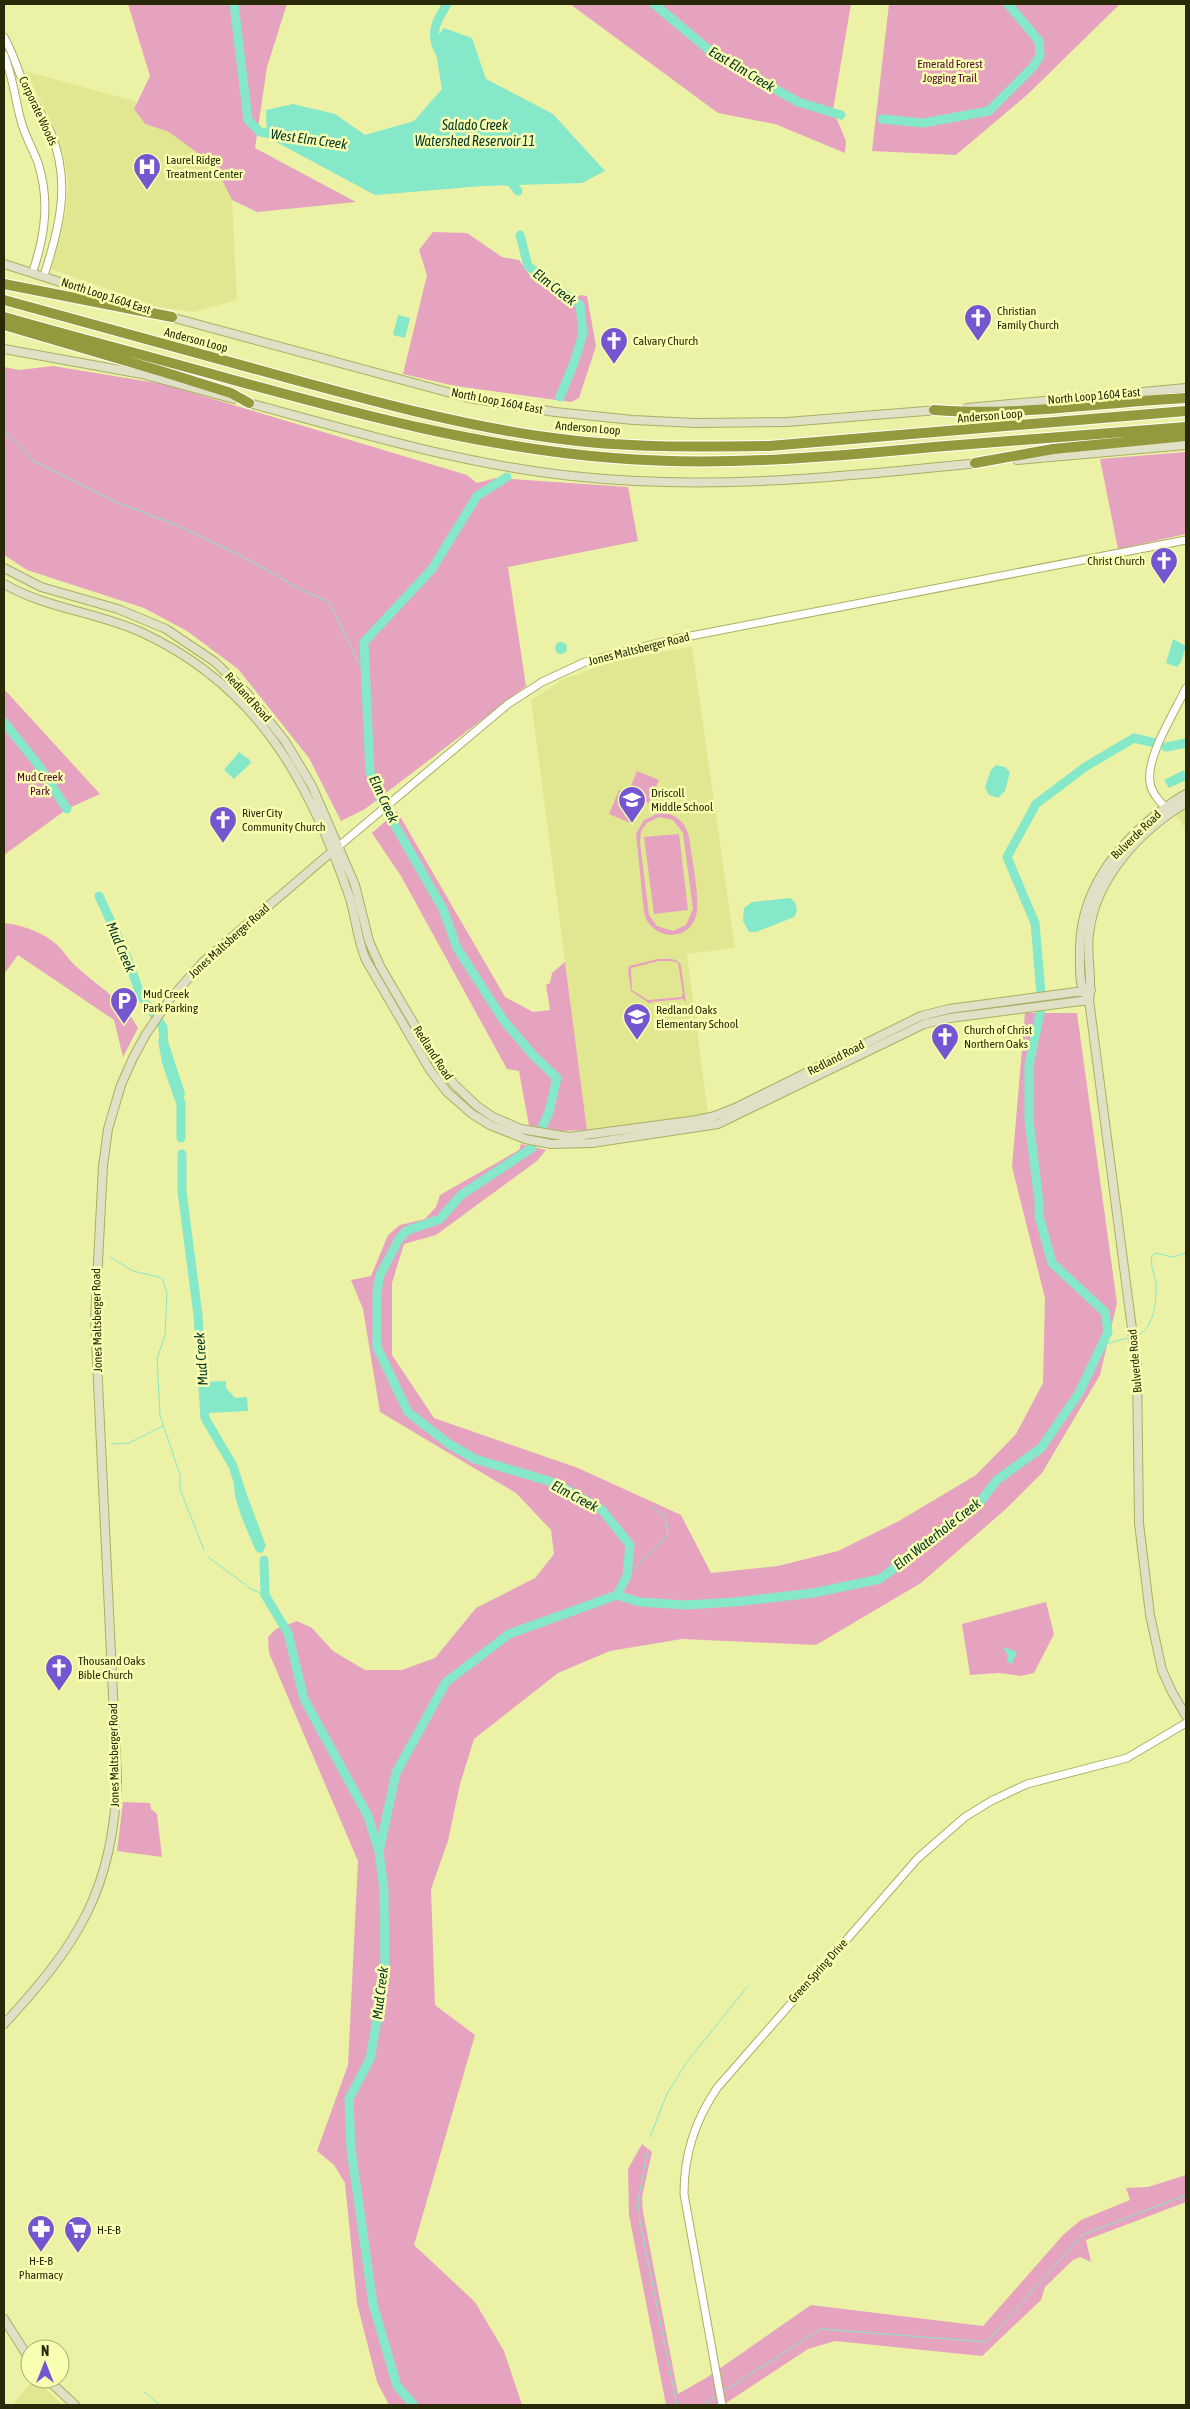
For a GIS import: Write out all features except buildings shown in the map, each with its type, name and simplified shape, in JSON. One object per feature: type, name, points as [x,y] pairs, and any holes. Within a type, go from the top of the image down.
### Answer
[{"type":"highway","points":[[4,284],[172,318]]},
{"type":"highway","name":"Anderson Loop","points":[[4,300],[387,405],[458,422],[554,438],[676,446],[769,446],[1186,411]]},
{"type":"highway","points":[[4,316],[369,417],[529,448],[614,458],[690,462],[756,460],[1186,427]]},
{"type":"highway","points":[[4,325],[164,372],[231,394],[249,403]]},
{"type":"highway","points":[[934,410],[958,412],[1060,408],[1186,398]]},
{"type":"highway","points":[[975,463],[1052,449],[1186,436]]},
{"type":"main road","name":"North Loop 1604 East","points":[[4,264],[33,271],[172,318],[469,398],[554,412],[633,420],[706,423],[787,422],[1186,388]]},
{"type":"main road","points":[[4,349],[142,374],[407,446],[472,460],[571,476],[642,482],[745,482],[1186,446]]},
{"type":"main road","name":"Redland Road","points":[[4,568],[27,581],[59,593],[103,604],[147,620],[178,636],[215,662],[247,693],[289,746],[312,786],[336,849],[351,901],[358,938],[366,960],[430,1070],[447,1092],[472,1114],[504,1132],[537,1142],[573,1145],[718,1124],[924,1024],[950,1018],[1089,1000]]},
{"type":"main road","points":[[20,592],[27,581]]},
{"type":"main road","name":"Redland Road","points":[[4,584],[49,604],[106,619],[134,629],[164,644],[207,672],[254,715],[280,747],[297,774],[359,897],[374,955],[434,1058],[446,1076],[477,1106],[509,1125],[531,1132],[572,1136],[705,1119],[736,1108],[921,1016],[948,1009],[1087,991]]},
{"type":"main road","name":"Bulverde Road","points":[[1186,794],[1123,857],[1108,877],[1093,912],[1089,933],[1087,991],[1137,1367],[1139,1523],[1148,1596],[1162,1670],[1186,1716]]},
{"type":"main road","name":"Bulverde Road","points":[[1168,810],[1186,803]]},
{"type":"main road","name":"Jones Maltsberger Road","points":[[4,2024],[58,1962],[88,1913],[100,1883],[113,1830],[117,1778],[95,1320],[103,1166],[108,1129],[121,1085],[146,1034],[170,999],[203,962],[336,849]]},
{"type":"main road","points":[[4,2319],[20,2344]]},
{"type":"main road","points":[[58,2389],[75,2405]]},
{"type":"street","name":"Corporate Woods","points":[[4,37],[27,90],[51,134],[61,172],[62,207],[55,242],[44,275]]},
{"type":"street","name":"Corporate Woods","points":[[4,55],[12,76],[26,138],[37,160],[43,184],[46,211],[41,245],[33,271]]},
{"type":"street","name":"Jones Maltsberger Road","points":[[336,849],[524,692],[561,672],[601,656],[680,638],[1186,540]]},
{"type":"street","points":[[1168,810],[1152,789],[1150,774],[1158,747],[1186,688]]},
{"type":"street","name":"Green Spring Drive","points":[[722,2405],[684,2194],[685,2164],[693,2133],[699,2117],[716,2088],[918,1858],[965,1817],[991,1801],[1027,1784],[1127,1758],[1186,1722]]},
{"type":"shaded area","name":"Laurel Ridge Treatment Center","points":[[25,71],[137,102],[134,109],[145,124],[169,132],[215,166],[232,200],[237,300],[194,312],[158,307],[51,269],[66,212],[68,182],[64,157],[54,126]]},
{"type":"shaded area","name":"Driscoll Middle School","points":[[692,646],[735,948],[687,954],[708,1114],[587,1130],[531,700],[564,679],[611,662]]},
{"type":"shaded area","points":[[1186,807],[1186,830],[1175,814]]},
{"type":"shaded area","points":[[26,2389],[46,2389],[63,2405],[12,2405]]},
{"type":"green space","points":[[128,4],[287,4],[267,67],[255,148],[356,202],[257,212],[232,200],[215,166],[169,132],[145,124],[134,109],[150,76]]},
{"type":"green space","points":[[570,4],[851,4],[833,110],[846,141],[845,153],[775,124],[718,113]]},
{"type":"green space","name":"Emerald Forest Jogging Trail","points":[[889,4],[1120,4],[1028,94],[956,155],[872,151]]},
{"type":"green space","points":[[433,232],[467,233],[502,257],[519,260],[534,281],[568,301],[581,295],[587,296],[596,346],[579,398],[571,402],[455,386],[403,374],[427,275],[419,250]]},
{"type":"green space","points":[[53,366],[163,384],[467,475],[477,483],[496,478],[628,487],[638,541],[508,567],[526,686],[365,809],[341,821],[309,758],[238,669],[187,631],[144,608],[27,570],[4,555],[4,367],[19,370]]},
{"type":"green space","points":[[1186,452],[1186,534],[1118,549],[1100,459]]},
{"type":"green space","name":"Mud Creek Park","points":[[4,689],[100,794],[67,809],[4,855]]},
{"type":"green space","points":[[637,771],[659,780],[649,803],[641,800],[630,823],[609,814],[619,790],[628,793]]},
{"type":"green space","points":[[397,811],[505,997],[533,1012],[550,1010],[546,985],[550,983],[552,973],[565,962],[587,1130],[562,1131],[529,1126],[519,1071],[507,1069],[401,876],[372,833]]},
{"type":"green space","points":[[659,813],[669,814],[682,822],[689,836],[697,888],[697,909],[692,925],[685,931],[677,934],[661,933],[653,928],[647,921],[644,912],[636,834],[644,820]],"holes":[[[659,817],[673,820],[683,833],[693,909],[686,925],[673,931],[657,926],[649,915],[640,842],[641,831],[647,823]]]},
{"type":"green space","points":[[679,834],[688,910],[654,914],[644,837]]},
{"type":"green space","points":[[4,923],[28,928],[51,940],[74,965],[119,1002],[138,1028],[123,1057],[114,1020],[18,955],[4,974]]},
{"type":"green space","points":[[658,959],[671,959],[679,962],[686,1003],[683,999],[651,1002],[650,1004],[631,991],[629,966]],"holes":[[[659,961],[678,963],[683,994],[681,997],[648,1000],[632,990],[631,968]]]},
{"type":"green space","points":[[1025,1013],[1077,1013],[1117,1303],[1100,1375],[1042,1473],[1007,1508],[921,1583],[816,1645],[682,1639],[610,1651],[558,1673],[474,1739],[460,1784],[448,1841],[431,1889],[435,2005],[475,2035],[414,2245],[475,2302],[504,2351],[522,2405],[389,2405],[377,2382],[357,2303],[345,2183],[334,2165],[317,2151],[348,2065],[358,1861],[269,1653],[268,1637],[276,1629],[297,1621],[312,1628],[333,1651],[365,1670],[402,1670],[435,1658],[476,1608],[535,1578],[554,1554],[551,1530],[516,1493],[380,1412],[363,1309],[351,1280],[371,1276],[388,1235],[400,1225],[425,1219],[436,1207],[440,1195],[519,1150],[521,1144],[546,1150],[537,1161],[436,1235],[404,1244],[392,1283],[392,1355],[434,1418],[578,1468],[681,1515],[711,1573],[778,1566],[838,1551],[899,1521],[976,1475],[1016,1434],[1043,1383],[1045,1298],[1012,1167]]},
{"type":"green space","points":[[1046,1602],[1054,1634],[1034,1673],[1021,1676],[999,1673],[970,1675],[962,1624]]},
{"type":"green space","points":[[123,1802],[150,1803],[151,1809],[157,1814],[162,1857],[117,1851]]},
{"type":"green space","points":[[642,2144],[652,2152],[642,2197],[643,2212],[678,2394],[706,2378],[811,2305],[983,2326],[1063,2235],[1081,2220],[1130,2200],[1126,2188],[1148,2187],[1186,2175],[1186,2202],[1086,2240],[1091,2262],[1080,2257],[1073,2260],[1045,2287],[1041,2300],[982,2356],[835,2341],[808,2349],[723,2405],[666,2405],[629,2215],[628,2169]]},
{"type":"water","name":"Salado Creek Watershed Reservoir 11","points":[[444,28],[472,38],[486,79],[553,114],[605,171],[582,183],[482,186],[375,195],[267,137],[266,110],[293,104],[335,114],[365,135],[414,121],[442,89],[434,41]]},
{"type":"water","points":[[398,315],[410,318],[405,338],[393,335]]},
{"type":"water","points":[[1173,639],[1186,646],[1181,662],[1177,667],[1166,663]]},
{"type":"water","points":[[559,642],[563,642],[567,648],[563,654],[559,654],[555,650],[555,646]]},
{"type":"water","points":[[239,752],[250,760],[251,763],[234,779],[224,770]]},
{"type":"water","points":[[996,765],[1005,767],[1010,772],[1005,791],[998,798],[989,795],[985,787],[991,770]]},
{"type":"water","points":[[1184,770],[1186,780],[1169,788],[1164,780]]},
{"type":"water","points":[[790,898],[796,907],[794,917],[756,932],[749,932],[743,921],[744,908],[752,902]]},
{"type":"water","points":[[166,1035],[185,1093],[183,1102],[175,1101],[162,1063],[158,1040]]},
{"type":"water","points":[[226,1381],[226,1388],[235,1398],[247,1397],[248,1411],[206,1413],[204,1382]]},
{"type":"water","points":[[240,1479],[266,1546],[262,1553],[257,1552],[255,1549],[235,1495],[235,1481]]},
{"type":"water","points":[[1003,1647],[1017,1652],[1012,1664],[1007,1662],[1008,1656]]},
{"type":"waterway","name":"West Elm Creek","points":[[234,4],[248,120],[260,132],[278,135]]},
{"type":"waterway","name":"East Elm Creek","points":[[439,51],[434,32],[437,21],[447,4]]},
{"type":"waterway","name":"East Elm Creek","points":[[654,4],[715,55],[798,102],[841,115]]},
{"type":"waterway","name":"East Elm Creek","points":[[882,119],[923,123],[989,111],[1032,68],[1040,56],[1039,41],[1008,4]]},
{"type":"waterway","name":"Elm Creek","points":[[506,176],[518,191]]},
{"type":"waterway","name":"Elm Creek","points":[[520,235],[528,266],[580,305],[583,333],[575,360],[560,397]]},
{"type":"waterway","points":[[4,430],[33,461],[113,501],[169,522],[238,554],[298,588],[329,602],[366,678]]},
{"type":"waterway","name":"Elm Creek","points":[[507,477],[477,496],[432,569],[364,642],[370,772],[381,801],[443,909],[457,948],[504,1021],[533,1055],[557,1078],[549,1112],[543,1125]]},
{"type":"waterway","name":"Mud Creek","points":[[4,722],[39,766],[67,809]]},
{"type":"waterway","name":"Elm Waterhole Creek","points":[[1041,993],[1035,923],[1007,857],[1036,804],[1085,767],[1134,738],[1155,743]]},
{"type":"waterway","name":"Elm Waterhole Creek","points":[[1166,747],[1186,743]]},
{"type":"waterway","name":"Mud Creek","points":[[99,896],[125,952],[141,996],[163,1027],[164,1048]]},
{"type":"waterway","name":"Elm Waterhole Creek","points":[[1038,1194],[1029,1120],[1029,1065],[1041,1009]]},
{"type":"waterway","name":"Mud Creek","points":[[177,1092],[181,1103],[181,1138]]},
{"type":"waterway","name":"Elm Creek","points":[[379,1852],[396,1773],[446,1682],[509,1634],[617,1595],[627,1576],[630,1545],[602,1510],[555,1483],[475,1459],[449,1444],[408,1412],[377,1347],[377,1292],[380,1275],[399,1239],[406,1231],[440,1219],[461,1195],[532,1148]]},
{"type":"waterway","name":"Mud Creek","points":[[182,1154],[182,1191],[198,1315],[205,1418],[233,1466],[241,1491]]},
{"type":"waterway","name":"Elm Waterhole Creek","points":[[617,1595],[639,1602],[685,1605],[735,1602],[813,1593],[880,1579],[977,1506],[997,1480],[1041,1448],[1079,1393],[1108,1332],[1105,1312],[1052,1263],[1039,1216],[1039,1198]]},
{"type":"waterway","points":[[1139,1335],[1148,1326],[1154,1312],[1156,1283],[1152,1256],[1156,1253],[1173,1257],[1186,1253]]},
{"type":"waterway","points":[[110,1257],[133,1271],[162,1278],[167,1293],[165,1336],[157,1358],[160,1415],[180,1475],[180,1489],[204,1550]]},
{"type":"waterway","points":[[1101,1345],[1128,1338]]},
{"type":"waterway","points":[[111,1444],[129,1443],[163,1426]]},
{"type":"waterway","points":[[627,1576],[668,1535],[665,1517],[652,1507]]},
{"type":"waterway","points":[[208,1557],[251,1589],[265,1595]]},
{"type":"waterway","name":"Mud Creek","points":[[264,1560],[265,1595],[288,1633],[304,1699],[368,1816],[379,1852],[384,1889],[385,1976],[370,2059],[349,2099],[351,2149],[373,2304],[397,2386],[414,2405]]},
{"type":"waterway","points":[[650,2137],[667,2094],[686,2063],[747,1987]]},
{"type":"waterway","points":[[648,2148],[638,2201],[640,2222],[677,2405]]},
{"type":"waterway","points":[[724,2391],[821,2329],[987,2342],[1082,2235],[1186,2195]]},
{"type":"waterway","points":[[144,2392],[160,2405]]},
{"type":"waterway","points":[[703,2405],[715,2397]]},
{"type":"place","name":"Laurel Ridge Treatment Center","points":[[147,191]]},
{"type":"place","name":"Christian Family Church","points":[[978,342]]},
{"type":"place","name":"Calvary Church","points":[[614,365]]},
{"type":"place","name":"Christ Church","points":[[1164,585]]},
{"type":"place","name":"Driscoll Middle School","points":[[632,824]]},
{"type":"place","name":"River City Community Church","points":[[223,844]]},
{"type":"place","name":"Mud Creek Park Parking","points":[[124,1025]]},
{"type":"place","name":"Redland Oaks Elementary School","points":[[637,1041]]},
{"type":"place","name":"Church of Christ Northern Oaks","points":[[945,1061]]},
{"type":"place","name":"Thousand Oaks Bible Church","points":[[59,1692]]},
{"type":"place","name":"H-E-B Pharmacy","points":[[41,2253]]},
{"type":"place","name":"H-E-B","points":[[78,2254]]}]
